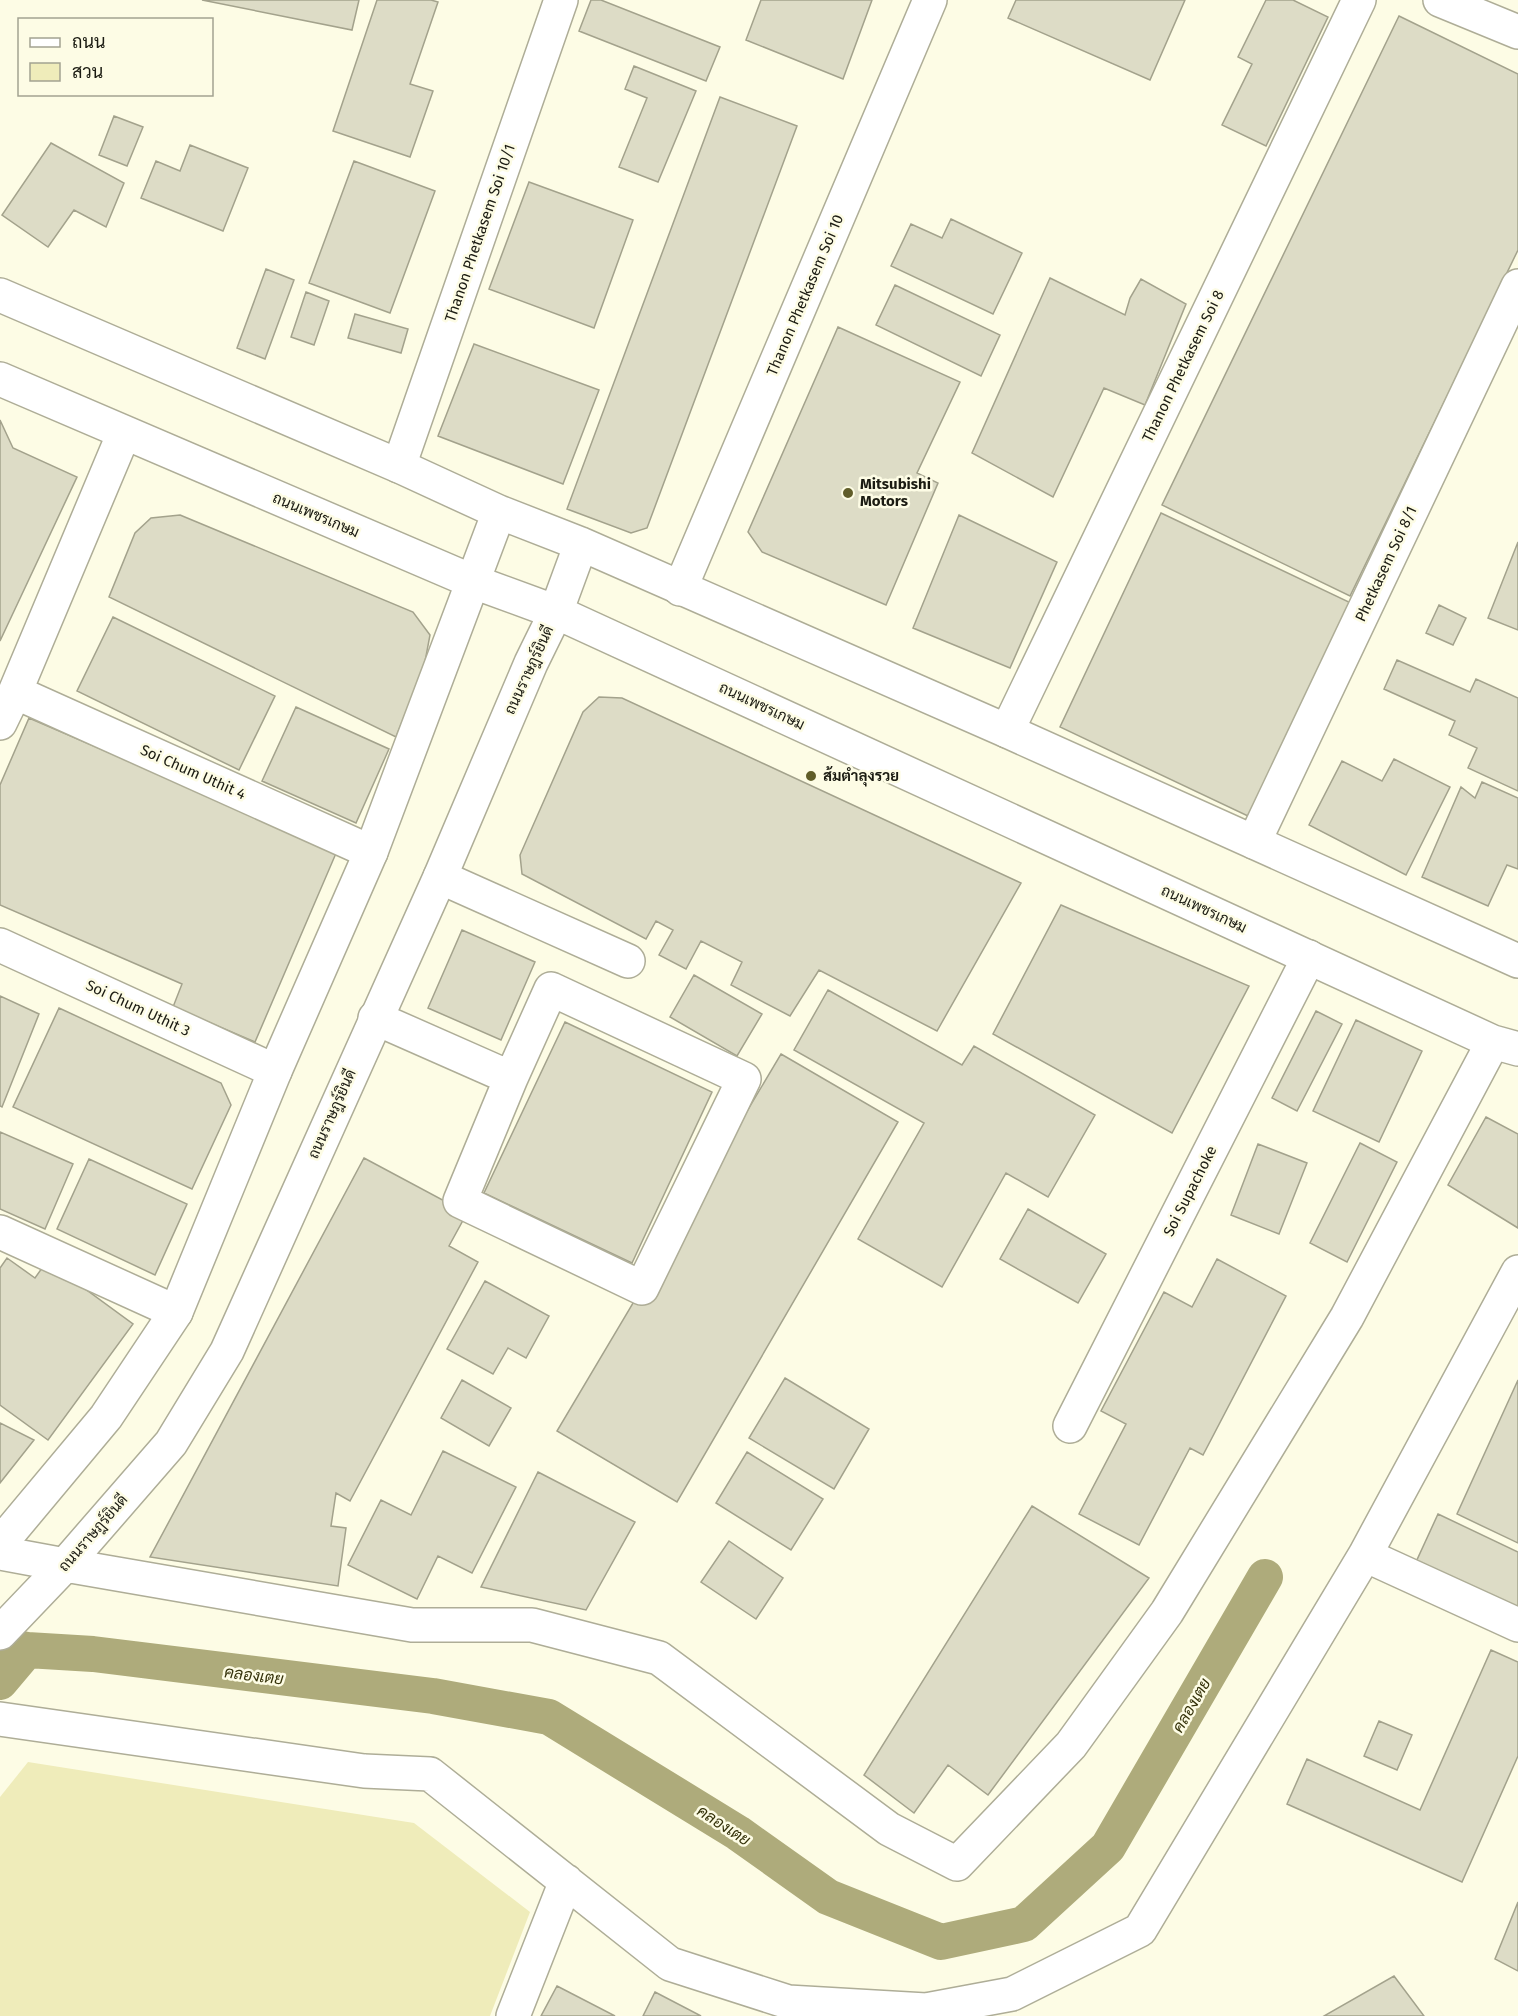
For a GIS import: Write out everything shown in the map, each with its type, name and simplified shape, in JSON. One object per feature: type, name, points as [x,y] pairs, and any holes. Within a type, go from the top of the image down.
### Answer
[{"type":"street","name":"Thanon Phetkasem Soi 10/1","points":[[399,466],[561,0]]},
{"type":"street","name":"Thanon Phetkasem Soi 10","points":[[680,589],[930,0]]},
{"type":"street","name":"Thanon Phetkasem Soi 8","points":[[1007,731],[1359,0]]},
{"type":"street","points":[[1440,0],[1518,32]]},
{"type":"street","name":"Phetkasem Soi 8/1","points":[[1254,842],[1518,286]]},
{"type":"street","points":[[0,295],[399,466],[499,512],[581,544],[1007,731],[1518,961]]},
{"type":"street","name":"ถนนเพชรเกษม","points":[[0,379],[474,582],[556,612],[1506,1046]]},
{"type":"street","points":[[0,723],[124,433]]},
{"type":"street","points":[[0,1544],[106,1417],[176,1312],[275,1071],[371,852],[499,512]]},
{"type":"street","name":"ถนนราษฎร์ยินดี","points":[[0,1633],[65,1565],[171,1443],[227,1351],[440,877],[531,663],[556,612],[581,544]]},
{"type":"street","name":"Soi Chum Uthit 4","points":[[15,692],[371,852]]},
{"type":"street","points":[[440,877],[628,961]]},
{"type":"street","name":"Soi Chum Uthit 3","points":[[0,945],[275,1071]]},
{"type":"street","name":"Soi Supachoke","points":[[1070,1426],[1309,957]]},
{"type":"street","points":[[551,989],[744,1079],[642,1288],[460,1201],[511,1078],[551,989]]},
{"type":"street","points":[[375,1018],[511,1078]]},
{"type":"street","points":[[0,1553],[412,1625],[532,1625],[659,1658],[889,1829],[957,1864],[1071,1745],[1167,1612],[1347,1317],[1506,1046]]},
{"type":"street","points":[[0,1232],[176,1312]]},
{"type":"street","points":[[0,1719],[364,1771],[430,1774],[670,1964],[788,2002],[925,2013],[1012,1994],[1140,1930],[1365,1555],[1518,1272]]},
{"type":"street","points":[[1365,1555],[1518,1625]]},
{"type":"street","points":[[513,2016],[566,1881]]},
{"type":"green space","points":[[28,1762],[414,1823],[530,1912],[490,2016],[0,2016],[0,1797]]},
{"type":"building","points":[[202,0],[359,0],[352,30]]},
{"type":"building","points":[[377,0],[438,2],[410,84],[433,91],[410,157],[333,131]]},
{"type":"building","points":[[591,0],[601,0],[720,47],[706,81],[579,31]]},
{"type":"building","points":[[761,0],[872,0],[843,79],[746,40]]},
{"type":"building","points":[[1016,0],[1185,0],[1150,80],[1008,18]]},
{"type":"building","points":[[1266,0],[1293,0],[1328,17],[1266,146],[1222,125],[1252,64],[1238,57]]},
{"type":"building","points":[[1399,16],[1518,74],[1518,250],[1350,596],[1162,505]]},
{"type":"building","points":[[634,66],[696,91],[658,182],[619,167],[647,98],[625,89]]},
{"type":"building","points":[[720,97],[797,126],[647,528],[631,533],[567,509]]},
{"type":"building","points":[[114,116],[143,127],[127,166],[99,155]]},
{"type":"building","points":[[51,143],[124,183],[106,227],[74,210],[48,247],[2,215]]},
{"type":"building","points":[[190,145],[248,168],[223,231],[141,198],[156,161],[180,171]]},
{"type":"building","points":[[354,161],[435,191],[390,313],[309,283]]},
{"type":"building","points":[[529,182],[633,220],[594,328],[489,289]]},
{"type":"building","points":[[951,219],[1022,253],[993,314],[891,266],[911,224],[942,238]]},
{"type":"building","points":[[266,269],[294,280],[265,359],[237,348]]},
{"type":"building","points":[[1050,278],[1125,315],[1130,298],[1141,279],[1186,304],[1145,405],[1104,388],[1053,497],[972,453]]},
{"type":"building","points":[[895,285],[1000,335],[981,376],[876,325]]},
{"type":"building","points":[[306,292],[329,301],[314,345],[291,337]]},
{"type":"building","points":[[355,314],[408,329],[401,353],[348,338]]},
{"type":"building","points":[[838,327],[960,382],[917,473],[938,483],[886,605],[762,552],[748,532]]},
{"type":"building","points":[[474,344],[599,390],[563,484],[438,436]]},
{"type":"building","points":[[0,420],[13,448],[77,477],[0,641]]},
{"type":"building","points":[[1161,513],[1351,603],[1250,817],[1060,727]]},
{"type":"building","points":[[180,515],[413,612],[430,635],[424,667],[396,737],[109,597],[135,533],[151,518]]},
{"type":"building","points":[[959,515],[1057,562],[1010,668],[913,628]]},
{"type":"building","points":[[1518,542],[1518,630],[1488,618]]},
{"type":"building","points":[[1439,605],[1466,618],[1453,645],[1426,633]]},
{"type":"building","points":[[113,617],[275,696],[239,770],[77,691]]},
{"type":"building","points":[[1397,660],[1470,692],[1476,679],[1518,698],[1518,791],[1468,768],[1477,748],[1449,735],[1455,721],[1384,689]]},
{"type":"building","points":[[599,697],[622,698],[1021,883],[937,1031],[819,970],[790,1016],[731,985],[742,962],[701,941],[686,969],[659,955],[673,930],[656,921],[646,939],[522,874],[520,855],[583,712]]},
{"type":"building","points":[[296,707],[389,749],[356,823],[262,781]]},
{"type":"building","points":[[29,718],[337,851],[255,1042],[173,1007],[182,984],[0,905],[0,785]]},
{"type":"building","points":[[1394,759],[1450,787],[1406,875],[1309,825],[1342,761],[1382,781]]},
{"type":"building","points":[[1482,782],[1518,798],[1518,869],[1507,865],[1488,906],[1422,877],[1461,787],[1475,798]]},
{"type":"building","points":[[1061,905],[1249,986],[1172,1133],[993,1034]]},
{"type":"building","points":[[462,930],[535,962],[501,1040],[428,1008]]},
{"type":"building","points":[[694,975],[762,1014],[737,1056],[670,1017]]},
{"type":"building","points":[[828,990],[962,1065],[974,1046],[1095,1115],[1048,1197],[1006,1173],[942,1287],[858,1239],[924,1123],[794,1050]]},
{"type":"building","points":[[0,996],[39,1014],[2,1107],[0,1106]]},
{"type":"building","points":[[59,1008],[221,1083],[231,1105],[192,1189],[13,1107]]},
{"type":"building","points":[[1316,1011],[1342,1024],[1297,1111],[1272,1098]]},
{"type":"building","points":[[1356,1020],[1422,1051],[1379,1142],[1313,1111]]},
{"type":"building","points":[[565,1022],[712,1092],[632,1263],[484,1193]]},
{"type":"building","points":[[781,1054],[898,1122],[677,1502],[557,1431]]},
{"type":"building","points":[[1486,1117],[1518,1134],[1518,1228],[1448,1185]]},
{"type":"building","points":[[0,1132],[73,1164],[45,1229],[0,1209]]},
{"type":"building","points":[[1360,1143],[1397,1162],[1347,1262],[1310,1243]]},
{"type":"building","points":[[1258,1144],[1307,1163],[1279,1234],[1231,1215]]},
{"type":"building","points":[[364,1158],[467,1213],[449,1246],[478,1262],[350,1501],[336,1493],[331,1526],[346,1528],[338,1586],[150,1557]]},
{"type":"building","points":[[89,1159],[187,1204],[155,1275],[57,1229]]},
{"type":"building","points":[[1028,1209],[1106,1254],[1078,1303],[1000,1259]]},
{"type":"building","points":[[7,1258],[35,1278],[47,1261],[133,1324],[48,1440],[0,1405],[0,1268]]},
{"type":"building","points":[[1217,1259],[1286,1296],[1203,1455],[1190,1448],[1139,1545],[1079,1514],[1126,1424],[1101,1411],[1164,1292],[1192,1307]]},
{"type":"building","points":[[485,1281],[549,1316],[526,1358],[508,1348],[493,1374],[447,1349]]},
{"type":"building","points":[[785,1378],[869,1429],[834,1489],[749,1438]]},
{"type":"building","points":[[462,1380],[511,1408],[489,1446],[441,1418]]},
{"type":"building","points":[[1518,1380],[1518,1543],[1457,1514]]},
{"type":"building","points":[[0,1423],[34,1440],[0,1483]]},
{"type":"building","points":[[443,1451],[516,1487],[472,1573],[438,1556],[417,1599],[348,1565],[381,1500],[411,1515]]},
{"type":"building","points":[[747,1452],[823,1499],[791,1550],[716,1503]]},
{"type":"building","points":[[538,1472],[635,1522],[586,1610],[481,1587]]},
{"type":"building","points":[[1032,1506],[1149,1578],[988,1795],[948,1765],[914,1813],[864,1775]]},
{"type":"building","points":[[1438,1514],[1518,1552],[1518,1611],[1416,1562]]},
{"type":"building","points":[[729,1541],[783,1578],[756,1619],[701,1582]]},
{"type":"building","points":[[1491,1650],[1518,1662],[1518,1756],[1462,1882],[1287,1804],[1307,1759],[1420,1810]]},
{"type":"building","points":[[1379,1721],[1412,1735],[1397,1770],[1364,1756]]},
{"type":"building","points":[[1518,1902],[1518,1971],[1495,1959]]},
{"type":"building","points":[[1394,1976],[1424,2016],[1324,2016]]},
{"type":"building","points":[[557,1986],[615,2016],[541,2016]]},
{"type":"building","points":[[655,1992],[701,2016],[643,2016]]},
{"type":"waterway","name":"คลองเตย","points":[[0,1645],[27,1650],[93,1654],[433,1696],[549,1717],[738,1833],[828,1897],[941,1942],[1024,1924],[1108,1847],[1265,1577]]},
{"type":"waterway","points":[[0,1682],[27,1650]]},
{"type":"place","name":"Mitsubishi Motors","points":[[848,493]]},
{"type":"place","name":"ส้มตำลุงรวย","points":[[811,776]]}]
